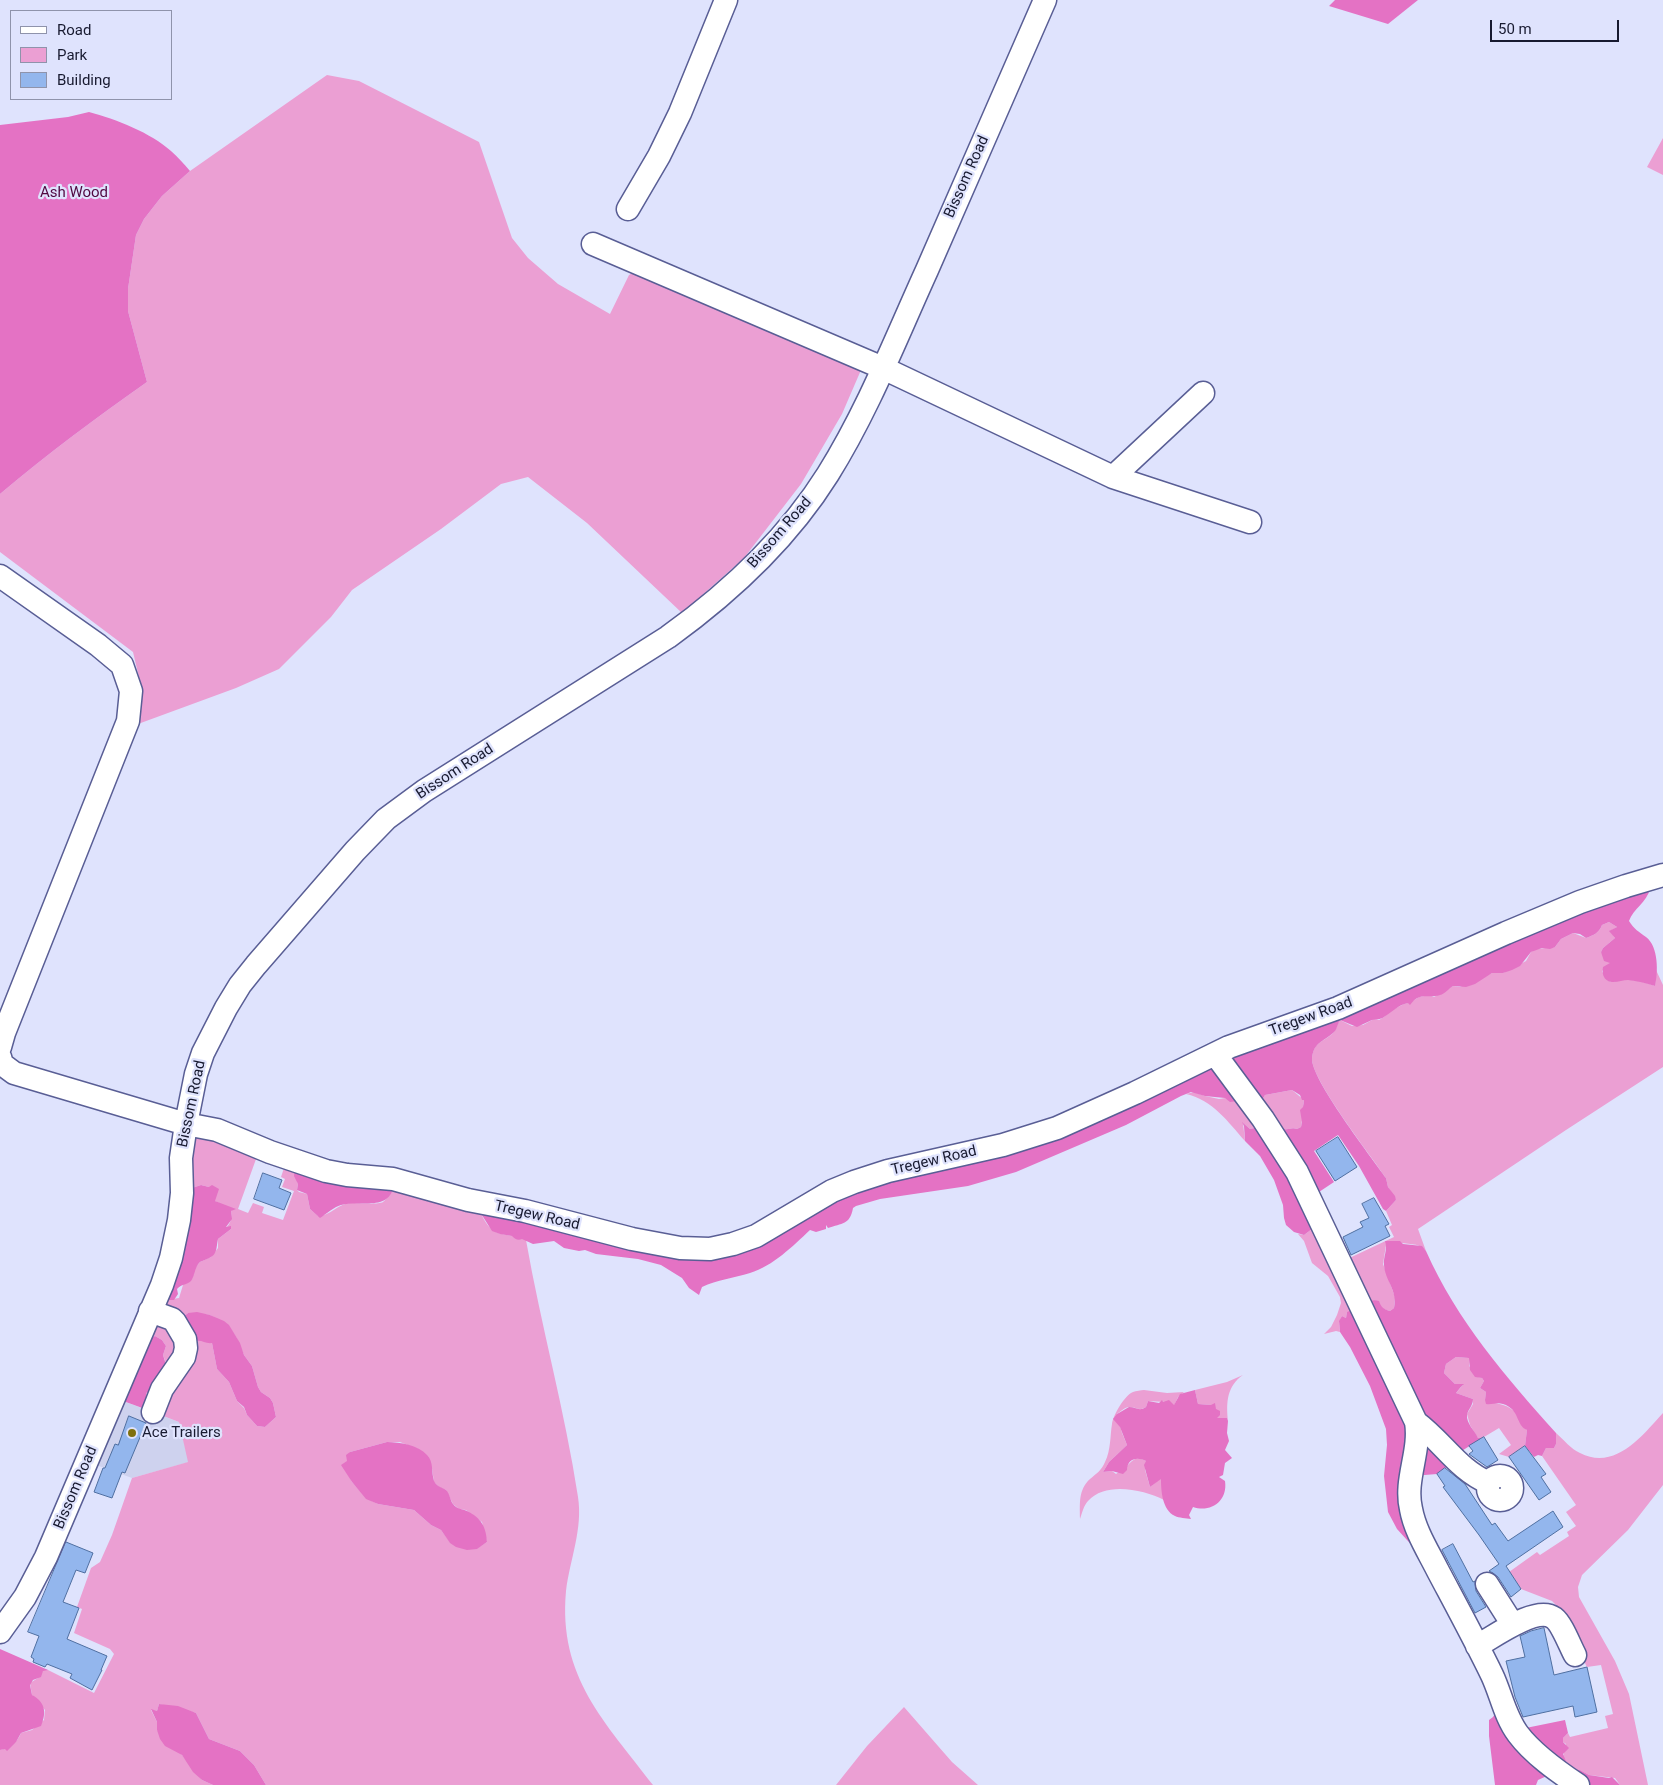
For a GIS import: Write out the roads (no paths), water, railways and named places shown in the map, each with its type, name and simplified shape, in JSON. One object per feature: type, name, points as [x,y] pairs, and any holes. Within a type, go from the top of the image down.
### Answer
[{"type":"street","points":[[628,209],[659,156],[680,113],[726,0]]},
{"type":"street","name":"Bissom Road","points":[[0,1632],[25,1597],[46,1557],[162,1285],[171,1258],[179,1220],[182,1193],[181,1158],[196,1074],[203,1053],[231,1000],[256,965],[354,851],[386,819],[424,791],[668,637],[699,615],[726,592],[760,558],[810,499],[844,447],[883,368],[1045,0]]},
{"type":"street","points":[[593,244],[883,368],[1113,477],[1250,522]]},
{"type":"street","points":[[1113,477],[1203,393]]},
{"type":"street","points":[[0,576],[98,645],[122,665],[131,691],[128,721],[4,1032],[0,1047]]},
{"type":"street","name":"Tregew Road","points":[[0,1057],[2,1064],[14,1073],[186,1124],[222,1132],[278,1155],[326,1171],[347,1175],[394,1179],[468,1200],[524,1211],[632,1239],[680,1248],[710,1249],[756,1236],[832,1191],[866,1178],[896,1169],[1003,1145],[1057,1128],[1135,1094],[1215,1054],[1263,1034],[1338,1008],[1571,906],[1663,875]]},
{"type":"street","points":[[1215,1054],[1263,1119],[1301,1179],[1416,1422],[1417,1435],[1410,1474],[1409,1496],[1412,1514],[1426,1546],[1498,1687],[1508,1715],[1516,1731],[1534,1751],[1578,1785]]},
{"type":"street","points":[[150,1311],[175,1322],[183,1334],[186,1348],[184,1357],[162,1389],[153,1412]]},
{"type":"street","points":[[1416,1422],[1431,1434],[1466,1471],[1489,1484]]},
{"type":"street","points":[[1488,1584],[1514,1625]]},
{"type":"street","points":[[1477,1646],[1532,1616],[1543,1615],[1551,1616],[1560,1625],[1575,1655]]},
{"type":"place","name":"Ace Trailers","points":[[132,1433]]},
{"type":"park label","name":"Ash Wood","points":[[74,193]]}]
